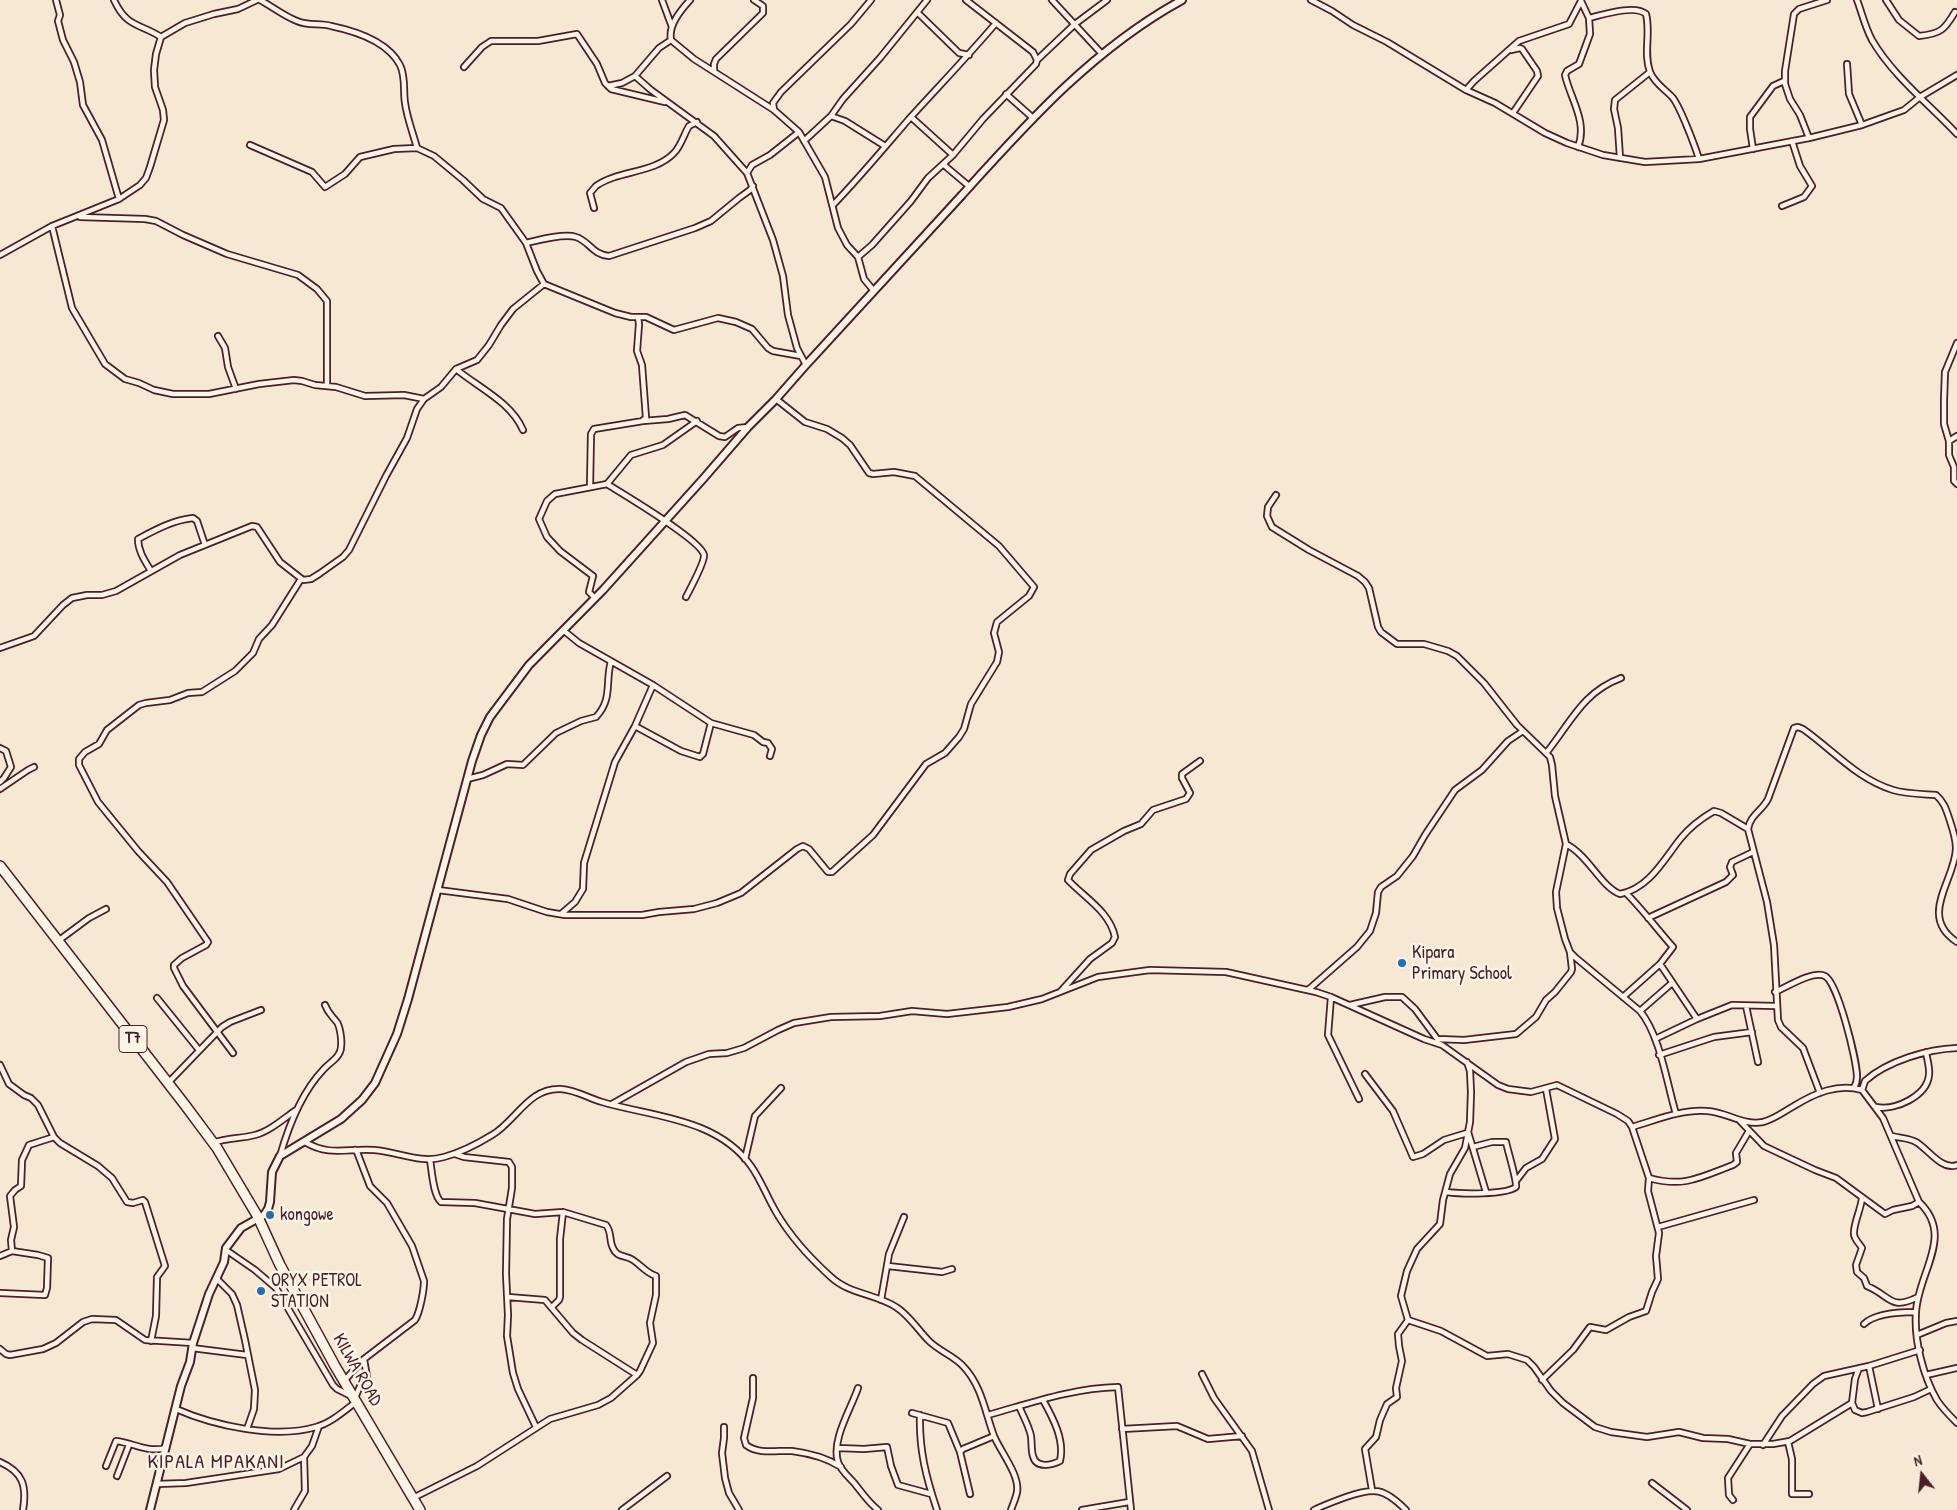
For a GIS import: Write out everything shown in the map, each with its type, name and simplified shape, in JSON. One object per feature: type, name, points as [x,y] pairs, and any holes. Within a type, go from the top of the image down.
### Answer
[{"type":"highway","name":"T7","points":[[1,870],[168,1083],[212,1143],[258,1217]]},
{"type":"highway","name":"KILWA ROAD","points":[[258,1217],[280,1266],[344,1381],[420,1510]]},
{"type":"main road","points":[[150,1510],[181,1386],[190,1362],[193,1345],[209,1294],[224,1262],[226,1250],[235,1234],[258,1217],[264,1215],[268,1209],[272,1172],[280,1156],[341,1119],[362,1100],[375,1083],[397,1034],[417,967],[467,779],[481,735],[490,717],[529,665],[595,598],[748,427],[776,399],[1033,118],[1064,87],[1102,54],[1144,23],[1182,0]]},
{"type":"street","points":[[56,0],[60,15],[58,21],[62,40],[74,62],[80,82],[83,105],[102,140],[119,199]]},
{"type":"street","points":[[114,0],[118,9],[132,24],[162,37]]},
{"type":"street","points":[[0,255],[52,226],[119,199],[140,185],[146,178],[164,120],[163,110],[155,87],[154,70],[156,54],[162,37],[185,23],[214,14],[238,10],[259,0],[297,21],[306,24],[331,26],[362,36],[384,49],[394,58],[401,67],[403,74],[404,102],[416,148]]},
{"type":"street","points":[[662,0],[672,27],[671,40],[680,49],[774,110],[799,132],[825,177],[838,228],[858,257],[864,279],[874,291]]},
{"type":"street","points":[[672,27],[690,0]]},
{"type":"street","points":[[714,70],[716,59],[763,14],[763,6],[754,0]]},
{"type":"street","points":[[774,110],[773,103],[781,92],[851,24],[871,0]]},
{"type":"street","points":[[804,141],[831,116],[843,99],[918,13],[926,0]]},
{"type":"street","points":[[966,0],[1033,52],[1037,60]]},
{"type":"street","points":[[1052,0],[1102,54]]},
{"type":"street","points":[[858,257],[872,245],[911,201],[928,178],[944,165],[1006,94],[1036,64],[1037,60],[1075,24],[1107,0]]},
{"type":"street","points":[[1311,0],[1332,10],[1353,25],[1387,42],[1466,90],[1532,126],[1578,147],[1620,158],[1645,162],[1699,159],[1809,138],[1862,125],[1904,110],[1920,97],[1957,74]]},
{"type":"street","points":[[1809,138],[1800,115],[1788,94],[1784,81],[1794,14],[1799,9],[1826,0]]},
{"type":"street","points":[[1858,0],[1872,39],[1881,54],[1957,134]]},
{"type":"street","points":[[1886,0],[1899,20],[1919,36],[1934,34],[1945,28],[1955,12]]},
{"type":"street","points":[[1466,90],[1509,50],[1524,39],[1569,24],[1581,1]]},
{"type":"street","points":[[1578,147],[1580,123],[1565,74],[1580,62],[1590,34],[1589,18],[1581,1]]},
{"type":"street","points":[[1589,18],[1624,11],[1643,12],[1647,21],[1646,46],[1650,72],[1659,86],[1675,102],[1699,159]]},
{"type":"street","points":[[918,13],[959,53],[962,63]]},
{"type":"street","points":[[832,204],[866,170],[885,146],[962,63],[996,23]]},
{"type":"street","points":[[464,67],[482,47],[491,41],[538,41],[577,34],[598,64],[608,86],[669,102]]},
{"type":"street","points":[[608,86],[622,83],[635,76],[659,48],[671,40]]},
{"type":"street","points":[[1509,50],[1522,49],[1537,70],[1538,76],[1513,114]]},
{"type":"street","points":[[959,53],[969,55]]},
{"type":"street","points":[[1848,64],[1849,94],[1862,125]]},
{"type":"street","points":[[1620,158],[1618,128],[1614,109],[1615,100],[1650,72]]},
{"type":"street","points":[[635,76],[651,90],[698,122],[714,136],[747,173],[773,240],[783,276],[788,314],[801,356],[806,365]]},
{"type":"street","points":[[1753,149],[1750,117],[1773,86],[1784,81]]},
{"type":"street","points":[[1006,94],[1033,118]]},
{"type":"street","points":[[831,116],[846,121],[885,146]]},
{"type":"street","points":[[912,117],[953,155]]},
{"type":"street","points":[[594,208],[590,193],[596,186],[668,158],[676,151],[689,126],[698,122]]},
{"type":"street","points":[[747,173],[752,165],[770,155],[799,132]]},
{"type":"street","points":[[1782,206],[1804,197],[1812,186],[1800,166],[1792,141]]},
{"type":"street","points":[[250,145],[312,172],[325,187],[345,174],[360,157],[394,149],[416,148],[434,156],[464,180],[483,199],[500,208],[526,243],[537,272],[544,284],[607,310],[631,318],[646,317],[674,330],[712,319],[726,319],[752,329],[768,348],[773,351],[801,356]]},
{"type":"street","points":[[739,163],[752,165]]},
{"type":"street","points":[[944,165],[970,187]]},
{"type":"street","points":[[526,243],[575,236],[597,253],[609,256],[711,221],[753,186]]},
{"type":"street","points":[[76,217],[152,220],[227,254],[262,263],[304,278],[327,301],[327,386]]},
{"type":"street","points":[[52,226],[72,308],[105,364],[125,379],[160,392],[209,394],[282,380],[298,380],[314,385],[351,390],[365,396],[404,395],[424,399]]},
{"type":"street","points":[[0,648],[34,636],[72,598],[107,594],[205,545],[254,526],[257,527],[280,562],[301,579],[308,580],[319,574],[343,557],[349,550],[386,476],[408,438],[417,409],[424,399],[441,387],[456,369],[477,360],[489,346],[513,309],[544,284]]},
{"type":"street","points":[[638,317],[640,324],[637,351],[642,365],[646,401],[646,418],[643,421]]},
{"type":"street","points":[[218,336],[225,348],[228,367],[236,389]]},
{"type":"street","points":[[1957,343],[1945,372],[1944,424],[1949,441],[1949,455],[1954,467],[1954,481],[1957,484]]},
{"type":"street","points":[[456,369],[508,407],[523,430]]},
{"type":"street","points":[[438,890],[508,899],[561,914],[642,916],[659,912],[694,909],[717,903],[741,893],[802,846],[808,849],[828,872],[832,872],[873,835],[926,764],[945,753],[959,737],[964,729],[971,704],[997,662],[999,652],[994,633],[997,622],[1029,596],[1034,588],[999,546],[915,476],[903,472],[869,473],[850,445],[842,438],[828,429],[800,419],[776,399]]},
{"type":"street","points":[[590,486],[591,434],[594,429],[685,415],[720,436],[725,437],[738,428],[748,427]]},
{"type":"street","points":[[607,484],[631,455],[662,445],[697,421]]},
{"type":"street","points":[[1949,441],[1957,436]]},
{"type":"street","points":[[595,598],[589,592],[593,576],[560,552],[547,538],[539,521],[550,497],[555,494],[607,484],[666,520],[702,551],[704,555],[686,597]]},
{"type":"street","points":[[1276,495],[1268,507],[1267,516],[1272,527],[1309,550],[1358,576],[1365,582],[1369,588],[1381,632],[1397,644],[1427,645],[1448,651],[1457,656],[1501,702],[1523,731],[1546,752],[1552,765],[1555,796],[1566,844],[1556,892],[1559,918],[1570,952],[1571,972],[1546,1000],[1536,1017],[1516,1034],[1459,1040],[1438,1039]]},
{"type":"street","points":[[151,571],[142,556],[138,539],[151,531],[179,520],[193,518],[197,521],[205,545]]},
{"type":"street","points":[[233,1053],[183,986],[174,968],[174,965],[182,958],[206,945],[208,942],[166,882],[98,802],[79,765],[79,759],[85,752],[99,744],[107,730],[139,705],[146,702],[170,700],[188,693],[202,692],[236,671],[253,653],[258,639],[272,625],[301,579]]},
{"type":"street","points":[[563,630],[579,643],[653,684],[711,723],[723,728],[754,735],[763,742],[768,743],[772,749],[770,756]]},
{"type":"street","points":[[467,779],[483,775],[507,764],[523,765],[556,733],[581,721],[596,717],[609,691],[608,674],[611,661]]},
{"type":"street","points":[[1546,752],[1580,706],[1594,692],[1604,685],[1621,678]]},
{"type":"street","points":[[561,914],[575,902],[583,890],[584,864],[600,806],[615,762],[635,726],[653,684]]},
{"type":"street","points":[[635,726],[681,750],[700,757],[703,754],[711,723]]},
{"type":"street","points":[[1820,1093],[1803,1048],[1781,1027],[1778,1020],[1775,992],[1774,945],[1767,902],[1748,830],[1752,818],[1768,799],[1792,732],[1798,727],[1809,733],[1854,771],[1876,783],[1893,790],[1936,795],[1945,806],[1956,847],[1942,890],[1940,920],[1946,934],[1957,942]]},
{"type":"street","points":[[1308,990],[1357,948],[1370,931],[1376,912],[1378,892],[1381,887],[1397,876],[1413,856],[1455,790],[1482,770],[1508,741],[1523,731]]},
{"type":"street","points":[[0,748],[6,751],[11,767],[0,782]]},
{"type":"street","points":[[1060,992],[1090,958],[1112,943],[1116,937],[1106,918],[1068,880],[1070,874],[1091,850],[1124,830],[1141,824],[1153,810],[1186,799],[1190,793],[1182,778],[1182,774],[1200,761]]},
{"type":"street","points":[[0,789],[34,767]]},
{"type":"street","points":[[1566,844],[1582,855],[1616,893],[1626,893],[1656,872],[1681,838],[1696,823],[1709,814],[1718,811],[1748,830]]},
{"type":"street","points":[[1648,918],[1726,882],[1733,875],[1730,867],[1732,862],[1754,852]]},
{"type":"street","points":[[1623,997],[1660,964],[1670,953],[1672,946],[1626,893]]},
{"type":"street","points":[[58,941],[89,918],[106,909]]},
{"type":"street","points":[[1570,952],[1640,1011],[1650,1026],[1676,1114]]},
{"type":"street","points":[[1660,964],[1697,1019]]},
{"type":"street","points":[[612,1104],[686,1062],[709,1054],[744,1048],[794,1023],[830,1017],[880,1016],[912,1011],[947,1014],[1008,1007],[1042,999],[1098,977],[1150,970],[1226,972],[1308,990],[1331,997],[1442,1046],[1498,1085],[1508,1089],[1531,1092],[1558,1086],[1617,1114],[1628,1121],[1632,1127],[1649,1178],[1648,1191],[1659,1237],[1656,1256],[1658,1279],[1647,1310],[1629,1317],[1606,1330],[1594,1327],[1588,1329],[1573,1350],[1542,1380]]},
{"type":"street","points":[[1775,992],[1812,976],[1824,976],[1828,979],[1838,996],[1848,1034],[1857,1076],[1854,1088]]},
{"type":"street","points":[[1640,1011],[1672,983]]},
{"type":"street","points":[[1331,997],[1328,1035],[1358,1099]]},
{"type":"street","points":[[1350,1005],[1385,997],[1402,997],[1411,1004],[1442,1046]]},
{"type":"street","points":[[157,998],[199,1050]]},
{"type":"street","points":[[280,1156],[286,1134],[297,1110],[321,1072],[337,1057],[341,1048],[338,1025],[328,1014],[325,1006]]},
{"type":"street","points":[[1655,1039],[1697,1019],[1732,1006],[1776,1006]]},
{"type":"street","points":[[1746,1006],[1758,1062]]},
{"type":"street","points":[[168,1083],[216,1032],[230,1022],[261,1010]]},
{"type":"street","points":[[1659,1055],[1714,1037],[1752,1032]]},
{"type":"street","points":[[1862,1090],[1865,1081],[1878,1071],[1926,1052],[1957,1048]]},
{"type":"street","points":[[1876,1107],[1886,1108],[1900,1104],[1915,1097],[1922,1090],[1930,1073],[1926,1052]]},
{"type":"street","points":[[1408,1320],[1401,1296],[1404,1281],[1417,1249],[1440,1224],[1443,1200],[1447,1192],[1450,1174],[1465,1148],[1470,1117],[1471,1084],[1467,1062]]},
{"type":"street","points":[[0,1065],[9,1084],[31,1098],[38,1105],[54,1137],[60,1143],[98,1166],[112,1178],[127,1202],[132,1203],[143,1200],[145,1202],[165,1266],[157,1277],[156,1316],[151,1341]]},
{"type":"street","points":[[1365,1074],[1393,1111],[1413,1157],[1423,1154],[1444,1140],[1467,1132]]},
{"type":"street","points":[[1632,1127],[1676,1114],[1708,1111],[1722,1113],[1740,1121],[1755,1122],[1771,1119],[1800,1102],[1838,1087],[1862,1090],[1876,1107],[1892,1136],[1919,1202],[1930,1214],[1936,1234],[1918,1297],[1916,1312],[1917,1335],[1926,1375],[1931,1388],[1941,1405],[1957,1423]]},
{"type":"street","points":[[746,1159],[755,1116],[781,1088]]},
{"type":"street","points":[[1516,1181],[1526,1168],[1542,1159],[1556,1139],[1546,1088]]},
{"type":"street","points":[[305,1142],[323,1150],[337,1152],[378,1150],[419,1160],[430,1160],[455,1154],[492,1136],[523,1105],[542,1092],[562,1089],[644,1113],[683,1120],[719,1136],[752,1166],[789,1232],[829,1275],[841,1285],[894,1305],[932,1344],[962,1365],[982,1397],[994,1436],[1017,1481],[1017,1494],[1011,1510]]},
{"type":"street","points":[[212,1143],[225,1138],[254,1136],[297,1110]]},
{"type":"street","points":[[1740,1121],[1764,1146],[1814,1170],[1836,1178],[1886,1214],[1893,1210],[1907,1208],[1919,1202]]},
{"type":"street","points":[[1649,1178],[1679,1183],[1686,1182],[1733,1165],[1737,1162],[1737,1151],[1749,1131]]},
{"type":"street","points":[[1467,1132],[1486,1192]]},
{"type":"street","points":[[1892,1136],[1914,1141],[1945,1165],[1951,1167],[1957,1165]]},
{"type":"street","points":[[12,1251],[11,1240],[14,1227],[10,1196],[21,1186],[24,1154],[29,1145],[54,1137]]},
{"type":"street","points":[[1447,1192],[1486,1192],[1513,1189],[1516,1186],[1506,1142],[1492,1142],[1473,1147]]},
{"type":"street","points":[[344,1381],[364,1359],[415,1320],[419,1312],[424,1281],[412,1246],[387,1203],[370,1186],[355,1150]]},
{"type":"street","points":[[455,1154],[464,1158],[509,1162],[512,1167],[512,1188],[507,1219],[506,1274],[508,1297],[506,1336],[518,1389],[536,1427]]},
{"type":"street","points":[[413,1498],[477,1466],[550,1419],[611,1398],[640,1371],[653,1343],[650,1323],[656,1295],[656,1276],[646,1272],[634,1260],[617,1254],[611,1245],[606,1225],[563,1212],[535,1214],[475,1203],[441,1202],[435,1193],[430,1160]]},
{"type":"street","points":[[1862,1198],[1861,1210],[1854,1231],[1856,1239],[1862,1248],[1856,1265],[1857,1272],[1864,1278],[1867,1286],[1875,1289],[1894,1303],[1901,1304],[1918,1297]]},
{"type":"street","points":[[1658,1227],[1754,1200]]},
{"type":"street","points":[[552,1307],[560,1297],[560,1239],[563,1212]]},
{"type":"street","points":[[881,1300],[893,1241],[904,1218]]},
{"type":"street","points":[[226,1250],[256,1270],[276,1288],[333,1385],[356,1400]]},
{"type":"street","points":[[0,1256],[12,1251],[48,1258],[45,1295],[0,1293]]},
{"type":"street","points":[[888,1266],[942,1272],[952,1269]]},
{"type":"street","points":[[216,1278],[232,1294],[237,1305],[255,1390],[254,1409],[247,1429]]},
{"type":"street","points":[[508,1297],[541,1299],[552,1307],[582,1340],[637,1374]]},
{"type":"street","points":[[1864,1324],[1870,1319],[1883,1316],[1916,1312]]},
{"type":"street","points":[[0,1349],[10,1355],[43,1349],[56,1343],[83,1322],[92,1319],[116,1320],[127,1326],[136,1335],[151,1341],[193,1345],[247,1355]]},
{"type":"street","points":[[1408,1320],[1441,1331],[1487,1356],[1508,1354],[1527,1360],[1551,1392],[1563,1403],[1583,1416],[1591,1424],[1605,1430],[1647,1437],[1679,1432],[1703,1438],[1750,1444],[1788,1442],[1852,1403]]},
{"type":"street","points":[[1372,1490],[1365,1449],[1376,1437],[1387,1404],[1397,1397],[1396,1388],[1402,1361],[1398,1334],[1408,1320]]},
{"type":"street","points":[[1917,1335],[1946,1323],[1957,1321]]},
{"type":"street","points":[[1763,1444],[1782,1416],[1813,1384],[1828,1374],[1869,1366],[1920,1350]]},
{"type":"street","points":[[176,1409],[247,1429],[288,1433],[318,1426],[356,1400],[360,1386],[367,1377],[364,1359]]},
{"type":"street","points":[[1869,1366],[1878,1409]]},
{"type":"street","points":[[1859,1368],[1855,1378],[1852,1403],[1858,1412],[1862,1413],[1878,1409],[1914,1397],[1931,1388]]},
{"type":"street","points":[[1926,1375],[1957,1368]]},
{"type":"street","points":[[1202,1374],[1214,1398],[1252,1451],[1270,1510]]},
{"type":"street","points":[[753,1378],[754,1398],[744,1438],[746,1445],[758,1450],[794,1452],[829,1460],[841,1467]]},
{"type":"street","points":[[988,1415],[1077,1390],[1118,1386],[1130,1510]]},
{"type":"street","points":[[858,1388],[844,1422],[837,1458],[841,1467],[865,1498],[878,1510]]},
{"type":"street","points":[[1019,1406],[1030,1434],[1033,1458],[1041,1465],[1053,1465],[1060,1461],[1062,1453],[1060,1441],[1043,1400]]},
{"type":"street","points":[[912,1413],[948,1423],[960,1452],[970,1494]]},
{"type":"street","points":[[920,1415],[920,1448],[931,1494],[937,1510]]},
{"type":"street","points":[[157,1484],[274,1471],[288,1466],[304,1457],[312,1446],[318,1426]]},
{"type":"street","points":[[1122,1429],[1177,1426],[1208,1439],[1242,1436]]},
{"type":"street","points":[[724,1427],[722,1453],[726,1484],[739,1510]]},
{"type":"street","points":[[960,1452],[963,1448],[994,1436]]},
{"type":"street","points":[[106,1466],[115,1442],[118,1441],[156,1450],[166,1448]]},
{"type":"street","points":[[1788,1442],[1792,1459],[1792,1494],[1808,1494]]},
{"type":"street","points":[[1732,1500],[1729,1496],[1728,1478],[1750,1444]]},
{"type":"street","points":[[117,1476],[129,1445]]},
{"type":"street","points":[[838,1448],[864,1449],[888,1447],[891,1466],[898,1485],[931,1494]]},
{"type":"street","points":[[294,1510],[305,1491],[304,1457]]},
{"type":"street","points":[[0,1462],[13,1468],[23,1484],[25,1494],[23,1510]]},
{"type":"street","points":[[622,1510],[668,1476]]},
{"type":"street","points":[[1652,1482],[1687,1510]]},
{"type":"street","points":[[1314,1510],[1362,1491],[1372,1490],[1389,1496],[1406,1510]]},
{"type":"street","points":[[1082,1510],[1128,1502]]},
{"type":"place","name":"Kipara Primary School","points":[[1402,963]]},
{"type":"place","name":"kongowe","points":[[270,1215]]},
{"type":"place","name":"ORYX PETROL STATION","points":[[261,1291]]},
{"type":"district","name":"KIPALA MPAKANI","points":[[216,1463]]}]
